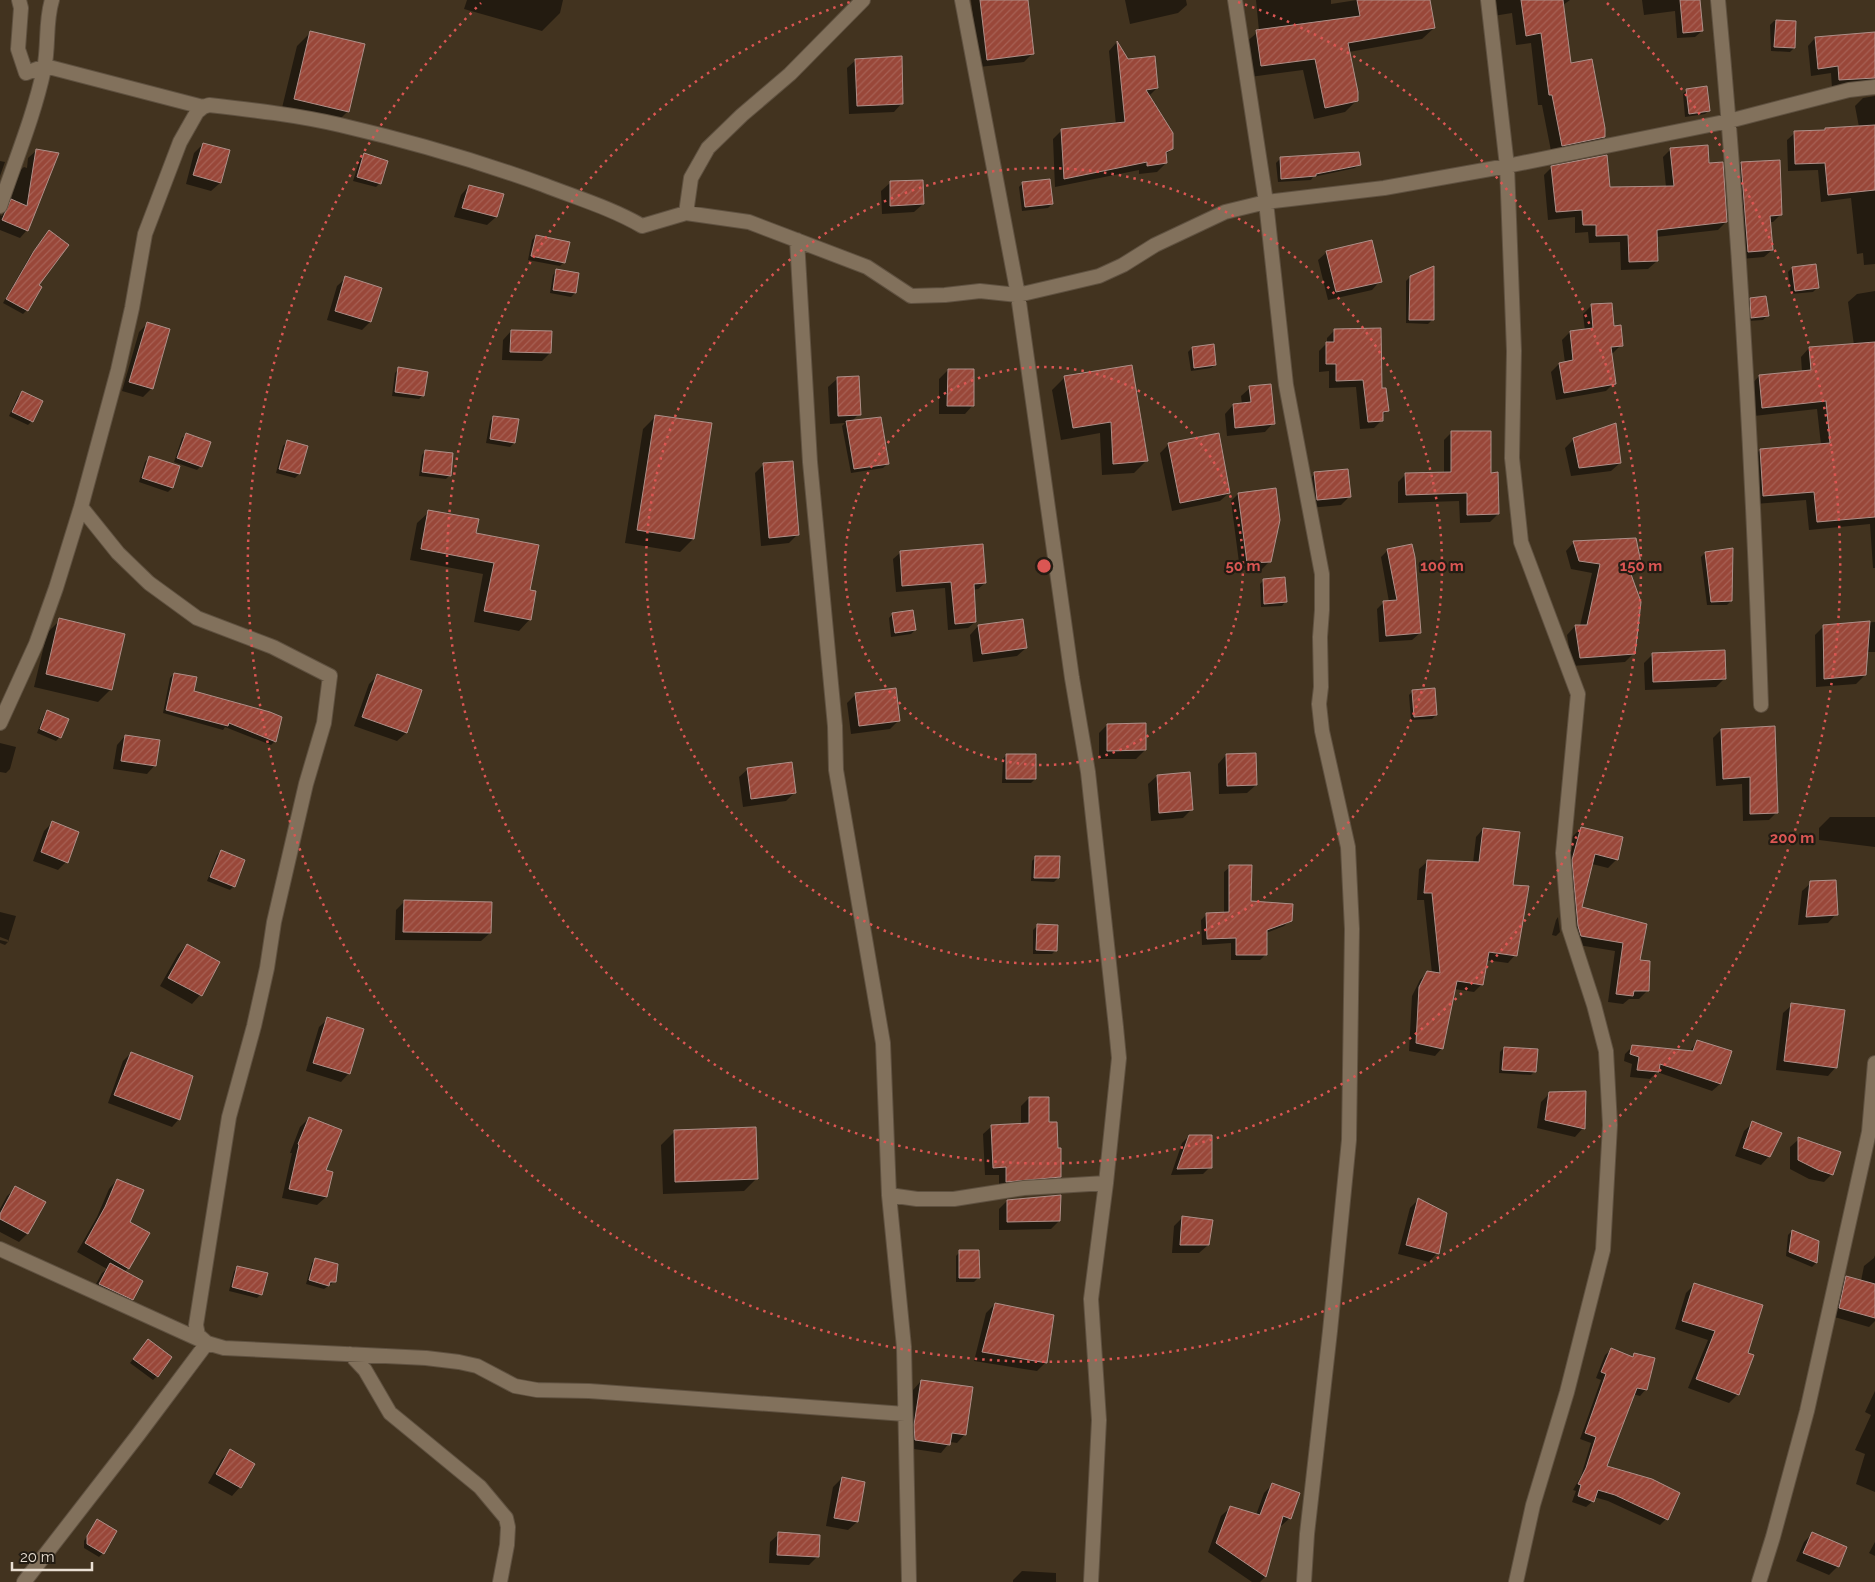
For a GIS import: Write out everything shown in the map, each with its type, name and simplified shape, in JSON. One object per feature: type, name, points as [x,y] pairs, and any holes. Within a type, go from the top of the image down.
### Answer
[{"type":"street","points":[[20,0],[22,8],[18,49],[26,73],[45,66],[203,106],[209,105],[272,113],[339,125],[407,142],[500,169],[622,214],[642,226],[686,213],[749,222],[867,267],[911,296],[980,291],[1018,295],[1099,276],[1192,226],[1226,212],[1266,202],[1384,188],[1508,166],[1729,121],[1848,90],[1875,86]]},
{"type":"street","points":[[0,206],[38,94],[45,66],[47,29],[52,0]]},
{"type":"street","points":[[686,213],[691,178],[708,148],[742,115],[790,74],[863,0]]},
{"type":"street","points":[[962,0],[1018,295],[1072,678],[1088,772],[1116,1027],[1118,1058],[1106,1184],[1092,1299],[1099,1420],[1091,1582]]},
{"type":"street","points":[[1235,0],[1266,202],[1286,385],[1322,574],[1322,686],[1319,704],[1322,731],[1348,847],[1352,929],[1348,1140],[1329,1341],[1307,1534],[1304,1582]]},
{"type":"street","points":[[1488,0],[1508,166],[1514,351],[1512,458],[1521,542],[1578,694],[1563,853],[1569,928],[1594,1005],[1606,1052],[1610,1125],[1603,1250],[1567,1392],[1533,1505],[1516,1582]]},
{"type":"street","points":[[1718,0],[1729,121],[1756,557],[1761,705]]},
{"type":"street","points":[[0,722],[36,644],[56,588],[81,507],[118,370],[132,308],[145,234],[180,142],[192,118],[203,106]]},
{"type":"street","points":[[797,240],[810,462],[835,726],[836,770],[883,1043],[889,1195],[904,1347],[909,1582]]},
{"type":"street","points":[[81,507],[108,541],[149,583],[197,618],[273,647],[330,676],[324,723],[306,784],[274,922],[267,968],[256,1016],[229,1117],[196,1325],[198,1335],[207,1343]]},
{"type":"street","points":[[1759,1582],[1807,1411],[1832,1304],[1869,1132],[1875,1063]]},
{"type":"street","points":[[889,1195],[917,1199],[954,1199],[1024,1188],[1106,1184]]},
{"type":"street","points":[[0,1249],[207,1343],[224,1348],[350,1354],[458,1362],[477,1366],[515,1386],[537,1390],[589,1391],[905,1414]]},
{"type":"street","points":[[24,1582],[207,1343]]},
{"type":"street","points":[[350,1354],[366,1370],[390,1413],[480,1487],[506,1518],[507,1545],[500,1582]]},
{"type":"building","points":[[980,0],[1028,0],[1034,54],[987,60]]},
{"type":"building","points":[[1357,0],[1430,0],[1435,28],[1348,43],[1358,92],[1358,101],[1325,108],[1315,59],[1261,66],[1256,30],[1360,16]]},
{"type":"building","points":[[1521,0],[1563,0],[1571,63],[1592,59],[1605,137],[1562,146],[1552,95],[1549,95],[1541,33],[1526,36]]},
{"type":"building","points":[[1680,0],[1700,0],[1703,31],[1683,33]]},
{"type":"building","points":[[1776,20],[1796,21],[1795,48],[1774,47]]},
{"type":"building","points":[[310,31],[365,44],[349,112],[294,99]]},
{"type":"building","points":[[1875,32],[1875,78],[1839,80],[1838,66],[1818,69],[1815,37]]},
{"type":"building","points":[[1117,41],[1128,59],[1155,56],[1158,88],[1146,90],[1173,133],[1173,149],[1166,152],[1167,163],[1147,166],[1147,162],[1064,179],[1061,129],[1125,122]]},
{"type":"building","points":[[902,56],[903,104],[857,106],[855,59]]},
{"type":"building","points":[[1707,86],[1710,111],[1689,114],[1686,89]]},
{"type":"building","points":[[1875,125],[1875,190],[1828,195],[1825,163],[1795,164],[1794,131]]},
{"type":"building","points":[[203,143],[230,150],[221,183],[193,175]]},
{"type":"building","points":[[1708,145],[1709,163],[1723,162],[1727,222],[1657,230],[1658,261],[1629,262],[1628,235],[1596,236],[1596,225],[1583,225],[1582,210],[1556,212],[1551,166],[1607,155],[1610,187],[1674,186],[1670,148]]},
{"type":"building","points":[[36,149],[59,153],[28,231],[2,220],[11,199],[27,206]]},
{"type":"building","points":[[1359,152],[1361,165],[1316,174],[1316,176],[1281,179],[1280,157]]},
{"type":"building","points":[[364,153],[388,161],[381,184],[357,177]]},
{"type":"building","points":[[1780,160],[1782,215],[1770,216],[1773,250],[1748,252],[1741,162]]},
{"type":"building","points":[[1050,179],[1053,204],[1025,207],[1022,182]]},
{"type":"building","points":[[923,180],[924,204],[890,206],[890,181]]},
{"type":"building","points":[[469,185],[504,194],[497,217],[462,208]]},
{"type":"building","points":[[49,230],[69,245],[39,285],[42,287],[28,311],[6,299],[34,251]]},
{"type":"building","points":[[536,235],[570,242],[565,263],[531,256]]},
{"type":"building","points":[[1372,240],[1382,282],[1336,292],[1326,251]]},
{"type":"building","points":[[1816,264],[1819,288],[1795,291],[1792,267]]},
{"type":"building","points":[[1434,266],[1434,320],[1409,320],[1410,276]]},
{"type":"building","points":[[556,269],[579,273],[576,293],[553,290]]},
{"type":"building","points":[[345,276],[382,288],[371,322],[335,311]]},
{"type":"building","points":[[1766,296],[1769,316],[1751,318],[1750,298]]},
{"type":"building","points":[[1612,303],[1614,326],[1621,325],[1623,346],[1611,347],[1616,384],[1564,393],[1559,363],[1573,360],[1570,331],[1593,328],[1591,304]]},
{"type":"building","points":[[147,322],[170,329],[153,389],[129,382]]},
{"type":"building","points":[[1381,328],[1382,388],[1386,388],[1389,411],[1383,412],[1383,421],[1368,422],[1363,380],[1336,381],[1336,364],[1326,364],[1326,342],[1334,342],[1334,329]]},
{"type":"building","points":[[511,330],[552,331],[551,353],[510,352]]},
{"type":"building","points":[[1875,342],[1875,517],[1817,522],[1814,492],[1763,496],[1760,449],[1830,443],[1826,401],[1762,408],[1759,375],[1811,370],[1809,347]]},
{"type":"building","points":[[1214,344],[1216,365],[1194,368],[1192,347]]},
{"type":"building","points":[[1132,365],[1148,461],[1113,464],[1111,422],[1073,428],[1064,376]]},
{"type":"building","points":[[398,367],[428,372],[424,396],[395,392]]},
{"type":"building","points":[[948,369],[974,369],[974,406],[947,406]]},
{"type":"building","points":[[859,376],[861,415],[838,416],[837,377]]},
{"type":"building","points":[[1271,384],[1275,424],[1235,428],[1233,404],[1251,402],[1249,386]]},
{"type":"building","points":[[22,391],[43,401],[33,422],[12,412]]},
{"type":"building","points":[[655,415],[712,423],[694,539],[637,530]]},
{"type":"building","points":[[493,416],[519,419],[515,443],[490,439]]},
{"type":"building","points":[[881,417],[889,464],[854,469],[846,421]]},
{"type":"building","points":[[1616,423],[1621,463],[1579,468],[1573,438]]},
{"type":"building","points":[[1451,431],[1491,431],[1491,473],[1498,472],[1499,514],[1467,515],[1467,493],[1406,495],[1405,473],[1451,472]]},
{"type":"building","points":[[186,433],[211,442],[202,467],[177,458]]},
{"type":"building","points":[[1219,433],[1230,493],[1180,503],[1168,443]]},
{"type":"building","points":[[287,440],[308,446],[300,474],[279,469]]},
{"type":"building","points":[[425,450],[453,453],[451,476],[422,472]]},
{"type":"building","points":[[149,456],[180,466],[173,488],[142,478]]},
{"type":"building","points":[[793,461],[799,535],[769,538],[763,463]]},
{"type":"building","points":[[1348,469],[1351,497],[1317,500],[1314,472]]},
{"type":"building","points":[[1276,488],[1280,520],[1271,562],[1247,563],[1238,493]]},
{"type":"building","points":[[428,510],[479,519],[476,533],[539,545],[530,590],[536,591],[531,620],[484,611],[494,563],[421,549]]},
{"type":"building","points":[[1636,538],[1641,563],[1628,566],[1641,602],[1635,654],[1580,658],[1575,625],[1587,625],[1600,564],[1579,561],[1573,541]]},
{"type":"building","points":[[983,544],[986,583],[974,584],[976,622],[955,624],[951,582],[902,586],[900,551]]},
{"type":"building","points":[[1412,544],[1415,557],[1421,633],[1386,636],[1383,601],[1397,600],[1387,549]]},
{"type":"building","points":[[1733,548],[1732,601],[1711,602],[1705,552]]},
{"type":"building","points":[[1285,577],[1287,602],[1264,604],[1263,579]]},
{"type":"building","points":[[913,610],[916,630],[895,633],[892,613]]},
{"type":"building","points":[[59,618],[125,634],[112,690],[46,674]]},
{"type":"building","points":[[1023,619],[1027,648],[982,654],[978,625]]},
{"type":"building","points":[[1870,621],[1866,675],[1824,679],[1823,625]]},
{"type":"building","points":[[1725,650],[1726,679],[1653,682],[1652,653]]},
{"type":"building","points":[[174,673],[197,677],[194,691],[282,717],[276,742],[229,723],[228,726],[166,710]]},
{"type":"building","points":[[377,674],[422,690],[407,733],[362,717]]},
{"type":"building","points":[[896,688],[900,721],[859,726],[855,693]]},
{"type":"building","points":[[1435,688],[1437,715],[1414,717],[1412,690]]},
{"type":"building","points":[[47,710],[69,719],[61,738],[40,729]]},
{"type":"building","points":[[1146,723],[1146,750],[1107,751],[1107,724]]},
{"type":"building","points":[[1775,726],[1778,813],[1750,814],[1750,777],[1723,779],[1721,729]]},
{"type":"building","points":[[125,735],[160,740],[156,766],[121,761]]},
{"type":"building","points":[[1256,753],[1257,785],[1227,786],[1226,754]]},
{"type":"building","points":[[1006,754],[1036,754],[1036,779],[1006,779]]},
{"type":"building","points":[[792,762],[796,793],[751,799],[747,768]]},
{"type":"building","points":[[1190,772],[1193,810],[1159,813],[1157,775]]},
{"type":"building","points":[[52,821],[79,832],[68,863],[41,852]]},
{"type":"building","points":[[1581,827],[1623,837],[1618,860],[1595,854],[1582,907],[1647,924],[1640,960],[1650,961],[1649,991],[1634,991],[1633,996],[1616,994],[1623,943],[1581,936],[1578,926],[1572,860]]},
{"type":"building","points":[[1483,828],[1520,832],[1513,885],[1529,886],[1517,956],[1489,952],[1483,985],[1457,981],[1443,1049],[1416,1043],[1419,987],[1427,971],[1440,973],[1432,893],[1424,893],[1427,860],[1479,862]]},
{"type":"building","points":[[221,850],[245,860],[235,887],[210,877]]},
{"type":"building","points":[[1035,856],[1060,856],[1059,878],[1034,878]]},
{"type":"building","points":[[1229,865],[1252,865],[1251,901],[1293,904],[1292,921],[1267,930],[1267,955],[1236,955],[1236,938],[1207,939],[1206,913],[1229,912]]},
{"type":"building","points":[[1836,880],[1838,915],[1806,917],[1810,881]]},
{"type":"building","points":[[404,900],[492,902],[491,933],[403,932]]},
{"type":"building","points":[[1037,924],[1058,925],[1057,951],[1036,950]]},
{"type":"building","points":[[187,944],[220,962],[202,996],[168,978]]},
{"type":"building","points":[[1791,1003],[1845,1010],[1837,1068],[1784,1061]]},
{"type":"building","points":[[327,1017],[364,1029],[350,1074],[313,1063]]},
{"type":"building","points":[[1697,1040],[1732,1051],[1721,1084],[1660,1064],[1659,1072],[1637,1070],[1639,1057],[1630,1054],[1632,1045],[1693,1051]]},
{"type":"building","points":[[1504,1047],[1538,1049],[1536,1072],[1502,1070]]},
{"type":"building","points":[[131,1052],[193,1076],[180,1120],[114,1095]]},
{"type":"building","points":[[1586,1091],[1585,1129],[1545,1120],[1549,1092]]},
{"type":"building","points":[[1029,1097],[1049,1097],[1049,1122],[1057,1122],[1058,1148],[1061,1148],[1061,1177],[1006,1182],[1006,1167],[993,1168],[991,1125],[1029,1123]]},
{"type":"building","points":[[309,1117],[342,1130],[326,1170],[333,1172],[327,1197],[289,1189],[298,1144]]},
{"type":"building","points":[[1752,1121],[1782,1133],[1770,1157],[1743,1148]]},
{"type":"building","points":[[756,1127],[758,1179],[675,1182],[674,1130]]},
{"type":"building","points":[[1189,1135],[1212,1135],[1212,1168],[1177,1169]]},
{"type":"building","points":[[1798,1137],[1841,1152],[1833,1175],[1798,1160]]},
{"type":"building","points":[[117,1179],[144,1190],[130,1222],[150,1233],[129,1269],[85,1243],[105,1207]]},
{"type":"building","points":[[15,1186],[46,1202],[28,1234],[0,1219],[0,1214]]},
{"type":"building","points":[[1061,1195],[1060,1221],[1007,1222],[1007,1200]]},
{"type":"building","points":[[1418,1198],[1447,1213],[1439,1254],[1406,1245]]},
{"type":"building","points":[[1182,1216],[1213,1220],[1209,1245],[1180,1245]]},
{"type":"building","points":[[1792,1230],[1819,1241],[1817,1263],[1789,1252]]},
{"type":"building","points":[[959,1250],[979,1250],[980,1278],[959,1278]]},
{"type":"building","points":[[315,1258],[338,1264],[336,1282],[330,1282],[329,1286],[309,1280]]},
{"type":"building","points":[[110,1263],[143,1281],[133,1300],[99,1284]]},
{"type":"building","points":[[237,1266],[268,1273],[262,1295],[232,1287]]},
{"type":"building","points":[[1846,1276],[1875,1284],[1875,1318],[1839,1308]]},
{"type":"building","points":[[1694,1283],[1763,1305],[1748,1353],[1754,1355],[1739,1395],[1696,1379],[1715,1331],[1682,1321]]},
{"type":"building","points":[[995,1303],[1054,1315],[1047,1363],[982,1352]]},
{"type":"building","points":[[148,1339],[172,1357],[158,1377],[133,1359]]},
{"type":"building","points":[[1611,1348],[1633,1357],[1634,1353],[1655,1358],[1647,1390],[1637,1388],[1607,1466],[1652,1479],[1680,1493],[1668,1520],[1615,1495],[1598,1490],[1594,1502],[1578,1496],[1581,1485],[1578,1484],[1586,1468],[1596,1437],[1585,1433],[1606,1374],[1601,1372]]},
{"type":"building","points":[[921,1380],[973,1387],[966,1435],[952,1433],[950,1445],[915,1440],[914,1425]]},
{"type":"building","points":[[230,1449],[255,1464],[241,1488],[216,1474]]},
{"type":"building","points":[[842,1477],[865,1482],[858,1522],[834,1518]]},
{"type":"building","points":[[1272,1483],[1300,1493],[1291,1519],[1283,1516],[1266,1577],[1216,1543],[1230,1506],[1260,1515]]},
{"type":"building","points":[[97,1519],[117,1531],[104,1554],[87,1544],[87,1536]]},
{"type":"building","points":[[778,1532],[820,1535],[819,1557],[777,1555]]},
{"type":"building","points":[[1812,1532],[1847,1547],[1839,1567],[1803,1553]]}]
